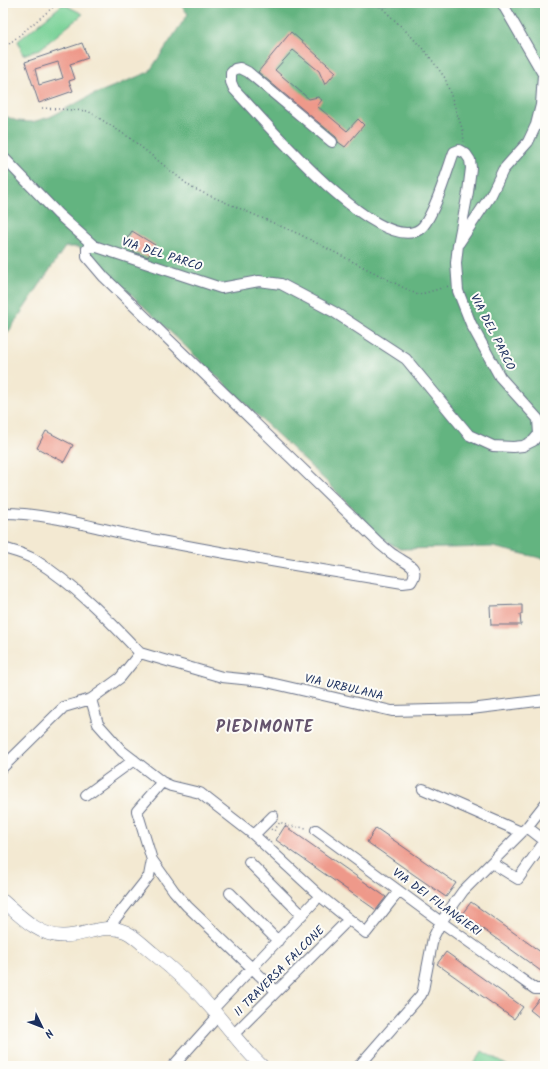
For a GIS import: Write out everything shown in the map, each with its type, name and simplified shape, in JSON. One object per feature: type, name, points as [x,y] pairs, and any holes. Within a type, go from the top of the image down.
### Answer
[{"type":"main road","points":[[3,901],[34,926],[50,934],[64,936],[108,928],[118,928],[129,933],[174,970],[194,989],[247,1053],[262,1066]]},
{"type":"street","points":[[458,245],[492,195],[503,170],[528,142],[536,125],[541,105],[543,74],[502,3]]},
{"type":"street","points":[[332,142],[248,72],[240,68],[235,69],[231,73],[231,82],[234,89],[309,168],[358,212],[378,224],[397,232],[414,232],[424,226],[439,196],[454,152],[459,150],[466,154]]},
{"type":"street","name":"VIA DEL PARCO","points":[[3,157],[58,214],[94,246],[221,288],[259,281],[281,284],[334,312],[406,359],[469,434],[493,446],[523,446],[533,441],[539,434],[538,419],[500,377],[471,324],[458,292],[456,263],[471,168],[470,160],[466,154]]},
{"type":"street","points":[[3,513],[32,515],[296,566],[403,583],[411,582],[415,577],[414,569],[410,564],[394,556],[379,543],[104,277],[87,258],[87,249],[94,246]]},
{"type":"street","points":[[3,548],[33,559],[59,577],[108,619],[140,654],[120,678],[91,699],[64,706],[3,767]]},
{"type":"street","name":"VIA URBULANA","points":[[140,654],[222,677],[262,681],[392,711],[471,709],[545,700]]},
{"type":"street","points":[[91,699],[98,724],[122,751],[162,782],[171,786],[200,793],[254,835],[320,896],[366,933],[399,891]]},
{"type":"street","points":[[86,795],[134,760]]},
{"type":"street","points":[[162,782],[136,811],[152,860],[174,891],[187,906],[276,991]]},
{"type":"street","points":[[423,789],[524,830],[545,841],[518,879],[492,863]]},
{"type":"street","points":[[359,1066],[421,995],[433,938],[441,922],[463,891],[524,830],[545,804]]},
{"type":"street","points":[[254,835],[273,816]]},
{"type":"street","name":"VIA DEI FILANGIERI","points":[[316,830],[441,922],[536,989],[545,989]]},
{"type":"street","points":[[108,928],[149,876],[152,860]]},
{"type":"street","points":[[249,862],[302,914]]},
{"type":"street","points":[[230,893],[278,941]]},
{"type":"street","points":[[173,1066],[252,969],[315,901]]},
{"type":"street","name":"II TRAVERSA FALCONE","points":[[233,1035],[343,925]]},
{"type":"path","points":[[3,49],[58,3]]},
{"type":"path","points":[[377,3],[411,36],[429,56],[445,78],[463,131],[466,154]]},
{"type":"path","points":[[42,108],[88,111],[130,138],[192,188],[300,234],[418,295],[458,284]]},
{"type":"path","points":[[264,825],[274,831],[280,822],[288,826],[316,830]]},
{"type":"green space","points":[[179,3],[545,4],[545,559],[493,547],[400,549],[382,539],[329,484],[92,257],[78,247],[65,247],[3,340],[3,115],[17,121],[32,122],[50,117],[90,96],[149,72],[188,14]]},
{"type":"green space","points":[[63,4],[83,14],[40,49],[23,55],[18,41]]},
{"type":"green space","points":[[482,1051],[508,1066],[473,1066]]},
{"type":"building","points":[[291,32],[336,72],[325,85],[319,71],[293,50],[275,70],[309,99],[318,97],[322,100],[317,106],[347,131],[358,119],[364,125],[345,147],[338,142],[336,137],[258,72]]},
{"type":"building","points":[[82,43],[88,58],[70,64],[75,79],[69,81],[73,91],[39,103],[25,62]],"holes":[[[58,62],[63,78],[39,85],[35,69]]]},
{"type":"building","points":[[132,231],[155,245],[148,257],[133,252],[132,248],[124,243]]},
{"type":"building","points":[[46,431],[73,445],[64,462],[37,448]]},
{"type":"building","points":[[522,605],[522,614],[520,614],[521,625],[491,625],[490,606]]},
{"type":"building","points":[[285,826],[386,897],[376,910],[276,840]]},
{"type":"building","points":[[376,828],[456,883],[446,897],[367,842]]},
{"type":"building","points":[[471,902],[545,955],[545,974],[462,914]]},
{"type":"building","points":[[446,952],[523,1007],[514,1019],[437,964]]},
{"type":"building","points":[[539,999],[545,1003],[545,1022],[530,1010]]},
{"type":"district","name":"PIEDIMONTE","points":[[265,726]]}]
